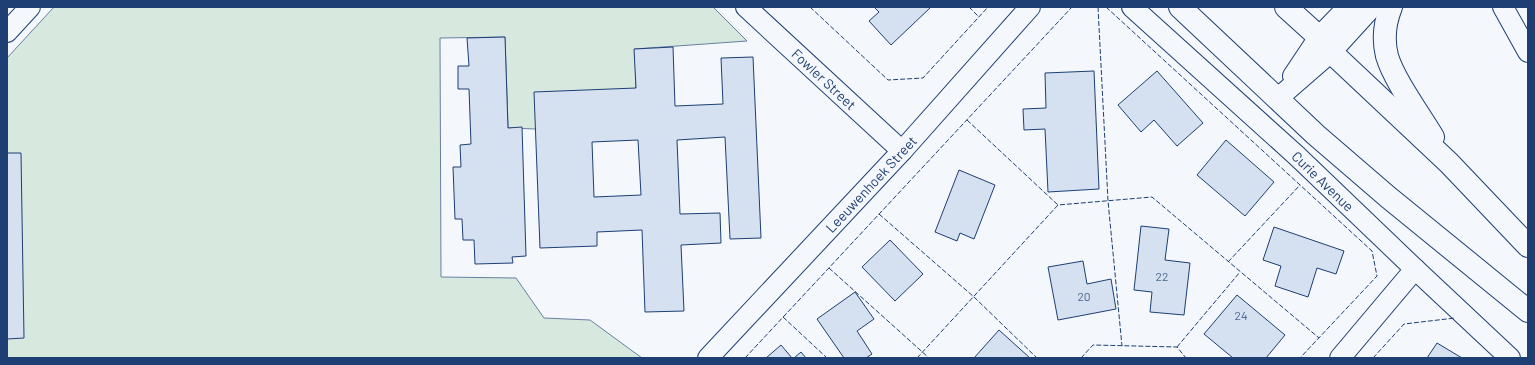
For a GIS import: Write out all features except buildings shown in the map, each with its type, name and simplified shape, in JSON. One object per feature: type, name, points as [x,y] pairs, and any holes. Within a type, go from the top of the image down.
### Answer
[{"type":"main road","name":"Curie Avenue","points":[[1180,7],[1277,99],[1388,197],[1528,311]]},
{"type":"main road","points":[[1286,7],[1449,163],[1528,246]]},
{"type":"main road","points":[[1391,7],[1386,22],[1388,56],[1399,81],[1449,163]]},
{"type":"street","points":[[7,32],[30,7]]},
{"type":"street","name":"Fowler Street","points":[[746,7],[902,152]]},
{"type":"street","name":"Leeuwenhoek Street","points":[[708,358],[902,152],[1030,7]]},
{"type":"street","name":"Curie Avenue","points":[[1132,7],[1297,156],[1510,358]]},
{"type":"street","points":[[1277,99],[1325,44],[1348,7]]},
{"type":"street","points":[[1325,44],[1372,7]]},
{"type":"street","points":[[1503,7],[1528,52]]},
{"type":"street","points":[[1340,358],[1415,269]]},
{"type":"shaded area","points":[[54,7],[713,7],[747,41],[635,49],[636,88],[536,129],[508,128],[505,37],[440,38],[441,277],[516,278],[544,318],[590,320],[642,358],[7,358],[7,58]]},
{"type":"fence","points":[[810,7],[888,80],[923,78],[988,7]]},
{"type":"fence","points":[[969,7],[979,17]]},
{"type":"fence","points":[[745,358],[1072,7]]},
{"type":"fence","points":[[1098,7],[1108,201],[1122,346]]},
{"type":"fence","points":[[1106,7],[1372,251],[1377,276],[1300,358]]},
{"type":"fence","points":[[967,120],[1058,205]]},
{"type":"fence","points":[[1228,262],[1300,185]]},
{"type":"fence","points":[[917,358],[1058,205],[1152,197],[1319,338]]},
{"type":"fence","points":[[879,214],[974,297],[1037,358]]},
{"type":"fence","points":[[829,268],[929,358]]},
{"type":"fence","points":[[1177,347],[1240,272]]},
{"type":"fence","points":[[783,317],[827,358]]},
{"type":"fence","points":[[1373,358],[1404,324],[1455,318]]},
{"type":"fence","points":[[1081,358],[1093,345],[1177,347],[1186,358]]}]
